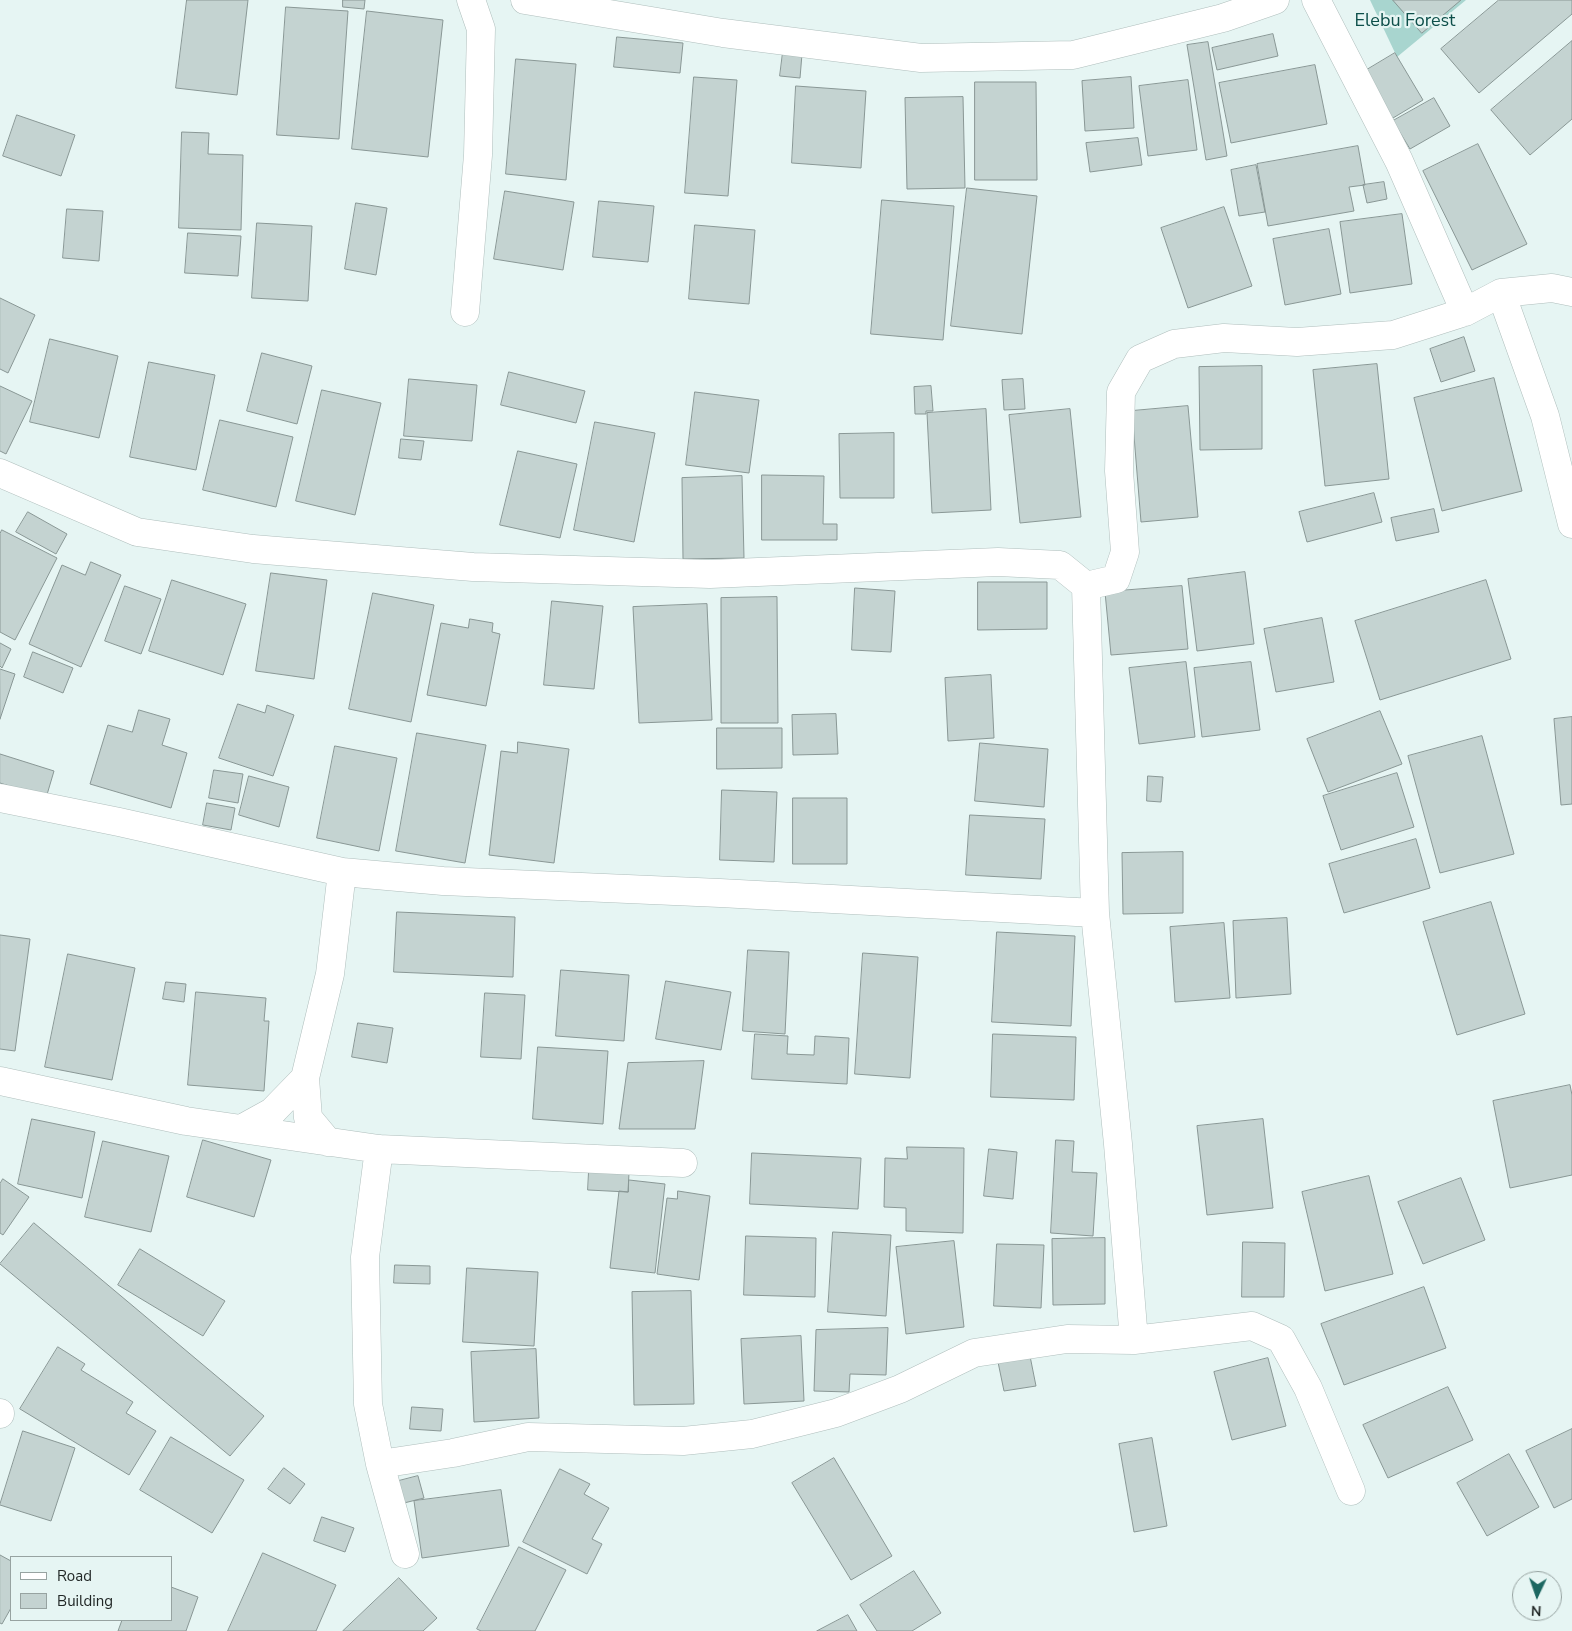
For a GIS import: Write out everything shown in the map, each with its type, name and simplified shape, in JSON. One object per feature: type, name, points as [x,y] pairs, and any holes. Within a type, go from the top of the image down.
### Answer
[{"type":"street","points":[[465,312],[478,156],[481,29],[471,0]]},
{"type":"street","points":[[525,0],[723,33],[921,58],[1073,55],[1223,18],[1274,0]]},
{"type":"street","points":[[1316,0],[1400,162],[1464,312]]},
{"type":"street","points":[[1086,586],[1116,579],[1125,552],[1119,471],[1121,392],[1140,359],[1174,344],[1224,338],[1296,342],[1393,335],[1464,312],[1501,293],[1552,288],[1572,292]]},
{"type":"street","points":[[1501,293],[1545,416],[1572,524]]},
{"type":"street","points":[[0,473],[137,532],[253,549],[473,567],[710,574],[998,562],[1060,565],[1086,586],[1095,913],[1118,1144],[1134,1340]]},
{"type":"street","points":[[0,798],[119,822],[342,872],[443,881],[720,893],[1095,913]]},
{"type":"street","points":[[328,1142],[308,1118],[305,1078],[330,974],[342,872]]},
{"type":"street","points":[[243,1128],[272,1112],[305,1078]]},
{"type":"street","points":[[0,1080],[186,1120],[378,1150],[683,1163]]},
{"type":"street","points":[[378,1150],[365,1257],[368,1404],[380,1464],[405,1554]]},
{"type":"street","points":[[380,1464],[453,1453],[528,1437],[683,1441],[752,1434],[836,1413],[900,1389],[974,1353],[1067,1339],[1134,1340],[1252,1326],[1281,1339],[1308,1388],[1352,1491]]},
{"type":"green space","name":"Elebu Forest","points":[[1370,0],[1466,0],[1397,57]]},
{"type":"building","points":[[187,0],[248,0],[237,95],[176,88]]},
{"type":"building","points":[[343,0],[365,0],[364,9],[343,7]]},
{"type":"building","points":[[1393,0],[1461,0],[1422,33]]},
{"type":"building","points":[[1499,0],[1572,0],[1572,14],[1479,93],[1441,49]]},
{"type":"building","points":[[286,7],[348,11],[339,139],[277,135]]},
{"type":"building","points":[[367,11],[443,20],[428,157],[352,149]]},
{"type":"building","points":[[1273,34],[1278,56],[1217,70],[1212,48]]},
{"type":"building","points":[[617,37],[683,43],[680,73],[614,67]]},
{"type":"building","points":[[1572,41],[1572,119],[1530,155],[1491,110]]},
{"type":"building","points":[[1208,42],[1227,156],[1206,160],[1187,45]]},
{"type":"building","points":[[783,52],[802,54],[800,78],[780,76]]},
{"type":"building","points":[[1395,53],[1423,100],[1388,121],[1360,74]]},
{"type":"building","points":[[516,59],[576,64],[566,180],[506,174]]},
{"type":"building","points":[[1315,65],[1327,124],[1231,143],[1219,83]]},
{"type":"building","points":[[694,77],[737,80],[728,196],[685,193]]},
{"type":"building","points":[[1131,77],[1134,128],[1085,131],[1082,81]]},
{"type":"building","points":[[1188,80],[1197,150],[1148,156],[1139,86]]},
{"type":"building","points":[[975,82],[1036,82],[1037,180],[975,180]]},
{"type":"building","points":[[796,86],[866,91],[861,168],[792,163]]},
{"type":"building","points":[[963,97],[965,188],[907,189],[905,98]]},
{"type":"building","points":[[1434,98],[1450,126],[1410,149],[1393,121]]},
{"type":"building","points":[[17,115],[75,135],[61,176],[3,156]]},
{"type":"building","points":[[182,132],[209,133],[208,154],[243,155],[241,230],[179,228]]},
{"type":"building","points":[[1138,138],[1142,165],[1090,172],[1086,143]]},
{"type":"building","points":[[1478,144],[1527,244],[1472,270],[1423,171]]},
{"type":"building","points":[[1358,146],[1365,185],[1349,187],[1354,211],[1268,226],[1257,164]]},
{"type":"building","points":[[1256,165],[1265,212],[1239,216],[1231,170]]},
{"type":"building","points":[[1384,182],[1387,199],[1367,203],[1363,185]]},
{"type":"building","points":[[967,188],[1037,196],[1022,334],[951,326]]},
{"type":"building","points":[[505,191],[574,202],[563,270],[494,259]]},
{"type":"building","points":[[882,200],[954,206],[943,340],[871,334]]},
{"type":"building","points":[[599,201],[654,206],[648,262],[593,257]]},
{"type":"building","points":[[356,203],[387,208],[376,275],[345,269]]},
{"type":"building","points":[[1224,207],[1252,286],[1188,308],[1161,228]]},
{"type":"building","points":[[67,209],[103,211],[99,261],[63,258]]},
{"type":"building","points":[[1402,214],[1412,284],[1350,293],[1340,222]]},
{"type":"building","points":[[257,223],[312,226],[308,301],[252,298]]},
{"type":"building","points":[[695,225],[755,230],[749,304],[689,299]]},
{"type":"building","points":[[1329,229],[1341,294],[1285,305],[1273,239]]},
{"type":"building","points":[[188,233],[241,236],[238,276],[185,273]]},
{"type":"building","points":[[0,298],[35,315],[8,373],[0,369]]},
{"type":"building","points":[[1464,337],[1475,371],[1441,382],[1430,349]]},
{"type":"building","points":[[50,339],[118,356],[99,438],[30,422]]},
{"type":"building","points":[[262,353],[312,366],[297,424],[247,411]]},
{"type":"building","points":[[149,362],[215,375],[196,470],[130,457]]},
{"type":"building","points":[[1377,364],[1389,479],[1325,486],[1313,370]]},
{"type":"building","points":[[1262,366],[1262,449],[1200,450],[1199,367]]},
{"type":"building","points":[[509,372],[585,391],[576,423],[501,405]]},
{"type":"building","points":[[1494,378],[1522,491],[1442,511],[1414,398]]},
{"type":"building","points":[[409,379],[477,385],[472,441],[404,436]]},
{"type":"building","points":[[1023,379],[1025,409],[1004,410],[1002,380]]},
{"type":"building","points":[[0,386],[32,401],[6,454],[0,451]]},
{"type":"building","points":[[931,386],[933,411],[926,411],[926,414],[915,414],[914,387]]},
{"type":"building","points":[[322,390],[381,403],[355,515],[296,501]]},
{"type":"building","points":[[695,392],[759,400],[749,473],[686,465]]},
{"type":"building","points":[[1188,406],[1198,517],[1141,522],[1132,411]]},
{"type":"building","points":[[986,409],[991,510],[932,513],[927,413]]},
{"type":"building","points":[[1070,409],[1081,517],[1020,523],[1009,415]]},
{"type":"building","points":[[220,420],[293,437],[276,507],[203,490]]},
{"type":"building","points":[[595,422],[655,433],[634,542],[574,530]]},
{"type":"building","points":[[894,433],[894,498],[840,498],[839,434]]},
{"type":"building","points":[[401,439],[424,441],[421,460],[399,458]]},
{"type":"building","points":[[518,451],[577,464],[560,538],[500,525]]},
{"type":"building","points":[[762,475],[824,476],[823,524],[837,524],[837,540],[762,540]]},
{"type":"building","points":[[742,476],[744,558],[683,559],[682,478]]},
{"type":"building","points":[[1374,493],[1382,522],[1307,542],[1299,512]]},
{"type":"building","points":[[1434,509],[1439,532],[1396,541],[1391,518]]},
{"type":"building","points":[[28,512],[67,534],[56,554],[16,532]]},
{"type":"building","points":[[2,530],[57,558],[15,640],[0,632],[0,534]]},
{"type":"building","points":[[91,562],[121,575],[81,667],[29,644],[62,565],[85,575]]},
{"type":"building","points":[[1245,572],[1254,644],[1197,651],[1188,579]]},
{"type":"building","points":[[271,573],[327,580],[314,679],[256,671]]},
{"type":"building","points":[[172,580],[246,604],[223,675],[149,651]]},
{"type":"building","points":[[1486,580],[1511,659],[1380,700],[1355,621]]},
{"type":"building","points":[[978,582],[1047,582],[1047,629],[978,630]]},
{"type":"building","points":[[125,586],[161,599],[141,654],[105,641]]},
{"type":"building","points":[[1182,586],[1188,649],[1111,655],[1105,592]]},
{"type":"building","points":[[855,588],[895,591],[891,652],[852,650]]},
{"type":"building","points":[[373,593],[434,605],[411,722],[349,709]]},
{"type":"building","points":[[777,597],[778,723],[721,723],[721,598]]},
{"type":"building","points":[[552,601],[603,606],[594,689],[544,685]]},
{"type":"building","points":[[707,604],[712,720],[639,723],[633,607]]},
{"type":"building","points":[[1322,618],[1334,682],[1276,692],[1264,629]]},
{"type":"building","points":[[470,619],[493,623],[492,632],[500,634],[486,706],[427,695],[441,623],[468,628]]},
{"type":"building","points":[[0,643],[11,649],[2,668],[0,666]]},
{"type":"building","points":[[33,652],[73,668],[63,693],[24,677]]},
{"type":"building","points":[[1186,662],[1195,737],[1139,744],[1129,668]]},
{"type":"building","points":[[1251,662],[1260,730],[1202,737],[1194,668]]},
{"type":"building","points":[[0,669],[15,674],[0,719]]},
{"type":"building","points":[[991,675],[994,738],[948,741],[945,678]]},
{"type":"building","points":[[238,704],[265,713],[267,705],[294,715],[273,776],[219,758]]},
{"type":"building","points":[[139,710],[170,719],[162,745],[187,753],[171,808],[90,784],[108,725],[132,732]]},
{"type":"building","points":[[1380,711],[1402,764],[1328,792],[1307,739]]},
{"type":"building","points":[[836,714],[838,754],[793,755],[792,715]]},
{"type":"building","points":[[1572,717],[1572,804],[1561,805],[1554,719]]},
{"type":"building","points":[[717,728],[782,728],[782,768],[717,769]]},
{"type":"building","points":[[417,733],[486,745],[465,863],[396,851]]},
{"type":"building","points":[[1482,736],[1514,854],[1440,873],[1408,756]]},
{"type":"building","points":[[518,742],[569,749],[554,863],[489,855],[501,751],[517,753]]},
{"type":"building","points":[[980,743],[1048,749],[1044,807],[975,801]]},
{"type":"building","points":[[335,746],[397,758],[379,851],[317,838]]},
{"type":"building","points":[[0,754],[54,771],[46,798],[0,783]]},
{"type":"building","points":[[214,770],[243,774],[238,803],[209,798]]},
{"type":"building","points":[[1397,773],[1414,827],[1341,850],[1323,796]]},
{"type":"building","points":[[249,776],[289,787],[279,827],[239,815]]},
{"type":"building","points":[[1148,776],[1163,777],[1161,802],[1147,801]]},
{"type":"building","points":[[722,790],[777,792],[774,862],[720,860]]},
{"type":"building","points":[[793,798],[847,798],[847,864],[793,864]]},
{"type":"building","points":[[207,803],[235,808],[231,830],[203,825]]},
{"type":"building","points":[[970,815],[1045,819],[1041,879],[966,875]]},
{"type":"building","points":[[1416,839],[1430,888],[1344,913],[1329,864]]},
{"type":"building","points":[[1183,852],[1183,913],[1123,914],[1122,853]]},
{"type":"building","points":[[1491,902],[1525,1014],[1457,1035],[1423,922]]},
{"type":"building","points":[[397,912],[515,917],[513,977],[394,972]]},
{"type":"building","points":[[1287,918],[1291,994],[1236,998],[1233,921]]},
{"type":"building","points":[[1224,923],[1230,998],[1175,1002],[1170,927]]},
{"type":"building","points":[[997,932],[1075,936],[1071,1026],[992,1022]]},
{"type":"building","points":[[0,935],[30,939],[15,1051],[0,1049]]},
{"type":"building","points":[[748,950],[789,952],[785,1034],[743,1031]]},
{"type":"building","points":[[863,953],[918,957],[910,1078],[855,1074]]},
{"type":"building","points":[[68,954],[135,968],[112,1080],[45,1067]]},
{"type":"building","points":[[561,970],[629,975],[624,1041],[556,1036]]},
{"type":"building","points":[[666,981],[731,992],[721,1050],[656,1039]]},
{"type":"building","points":[[166,982],[186,984],[184,1002],[163,999]]},
{"type":"building","points":[[196,992],[266,998],[264,1021],[269,1021],[264,1091],[188,1085]]},
{"type":"building","points":[[485,993],[525,995],[521,1059],[481,1057]]},
{"type":"building","points":[[358,1023],[393,1028],[387,1063],[352,1057]]},
{"type":"building","points":[[755,1034],[788,1036],[787,1054],[814,1055],[815,1036],[849,1038],[847,1084],[752,1079]]},
{"type":"building","points":[[993,1034],[1076,1037],[1074,1100],[991,1097]]},
{"type":"building","points":[[538,1047],[608,1051],[603,1124],[533,1119]]},
{"type":"building","points":[[704,1061],[695,1129],[619,1129],[628,1063]]},
{"type":"building","points":[[1570,1085],[1572,1095],[1572,1175],[1510,1188],[1493,1101]]},
{"type":"building","points":[[32,1119],[95,1132],[82,1198],[18,1184]]},
{"type":"building","points":[[1263,1119],[1273,1208],[1207,1215],[1197,1126]]},
{"type":"building","points":[[203,1140],[271,1160],[254,1217],[187,1197]]},
{"type":"building","points":[[1056,1140],[1074,1141],[1072,1172],[1097,1173],[1093,1236],[1051,1233]]},
{"type":"building","points":[[103,1141],[169,1156],[151,1232],[85,1217]]},
{"type":"building","points":[[907,1147],[964,1148],[963,1233],[906,1231],[906,1208],[884,1207],[885,1158],[907,1159]]},
{"type":"building","points":[[989,1149],[1017,1152],[1013,1199],[984,1196]]},
{"type":"building","points":[[752,1153],[861,1158],[858,1209],[750,1204]]},
{"type":"building","points":[[589,1171],[629,1173],[628,1192],[588,1190]]},
{"type":"building","points":[[1369,1176],[1393,1274],[1325,1291],[1302,1192]]},
{"type":"building","points":[[1461,1178],[1485,1240],[1423,1264],[1398,1202]]},
{"type":"building","points":[[3,1179],[29,1197],[3,1235],[0,1233],[0,1184]]},
{"type":"building","points":[[629,1180],[665,1184],[655,1273],[610,1268],[619,1191],[628,1192]]},
{"type":"building","points":[[678,1191],[710,1196],[699,1280],[657,1274],[667,1198],[677,1199]]},
{"type":"building","points":[[34,1223],[264,1416],[230,1456],[0,1264]]},
{"type":"building","points":[[833,1232],[891,1235],[886,1316],[828,1312]]},
{"type":"building","points":[[746,1236],[816,1238],[815,1297],[744,1295]]},
{"type":"building","points":[[1105,1238],[1105,1304],[1053,1305],[1052,1239]]},
{"type":"building","points":[[954,1241],[964,1327],[906,1334],[896,1247]]},
{"type":"building","points":[[1243,1242],[1285,1243],[1284,1297],[1242,1297]]},
{"type":"building","points":[[997,1244],[1044,1245],[1041,1308],[994,1306]]},
{"type":"building","points":[[140,1249],[225,1301],[203,1336],[118,1285]]},
{"type":"building","points":[[395,1265],[430,1266],[430,1284],[394,1283]]},
{"type":"building","points":[[467,1268],[538,1272],[534,1346],[463,1342]]},
{"type":"building","points":[[1424,1287],[1446,1348],[1344,1385],[1321,1324]]},
{"type":"building","points":[[691,1291],[694,1404],[634,1405],[632,1292]]},
{"type":"building","points":[[888,1328],[886,1375],[850,1374],[849,1392],[814,1391],[816,1330]]},
{"type":"building","points":[[801,1336],[804,1401],[744,1404],[741,1339]]},
{"type":"building","points":[[58,1347],[85,1364],[81,1370],[133,1402],[126,1413],[156,1431],[129,1475],[20,1409]]},
{"type":"building","points":[[536,1349],[539,1418],[474,1422],[471,1352]]},
{"type":"building","points":[[1030,1356],[1036,1386],[1004,1391],[998,1362]]},
{"type":"building","points":[[1268,1358],[1286,1426],[1232,1440],[1214,1372]]},
{"type":"building","points":[[1448,1387],[1473,1440],[1388,1478],[1363,1425]]},
{"type":"building","points":[[412,1407],[443,1409],[441,1431],[410,1429]]},
{"type":"building","points":[[1572,1429],[1572,1499],[1554,1508],[1526,1451]]},
{"type":"building","points":[[23,1431],[75,1448],[51,1521],[0,1505]]},
{"type":"building","points":[[171,1437],[244,1480],[212,1533],[140,1490]]},
{"type":"building","points":[[1152,1438],[1167,1526],[1134,1532],[1119,1444]]},
{"type":"building","points":[[1509,1454],[1539,1507],[1487,1536],[1457,1483]]},
{"type":"building","points":[[834,1458],[892,1556],[851,1580],[792,1483]]},
{"type":"building","points":[[284,1468],[305,1484],[290,1504],[268,1489]]},
{"type":"building","points":[[560,1469],[590,1484],[584,1494],[609,1508],[592,1539],[602,1544],[587,1574],[523,1542]]},
{"type":"building","points":[[418,1476],[424,1498],[396,1505],[391,1483]]},
{"type":"building","points":[[501,1490],[509,1546],[422,1558],[414,1501]]},
{"type":"building","points":[[322,1517],[354,1528],[345,1552],[314,1541]]},
{"type":"building","points":[[519,1547],[566,1570],[535,1631],[481,1631],[477,1629]]},
{"type":"building","points":[[263,1553],[336,1585],[316,1631],[228,1631]]},
{"type":"building","points":[[0,1555],[10,1560],[10,1610],[2,1624],[0,1623]]},
{"type":"building","points":[[914,1571],[941,1613],[912,1631],[877,1631],[860,1605]]},
{"type":"building","points":[[399,1578],[437,1618],[423,1631],[343,1631]]},
{"type":"building","points":[[172,1587],[198,1597],[186,1631],[118,1631],[122,1621],[172,1621]]},
{"type":"building","points":[[848,1615],[857,1631],[817,1631]]}]
